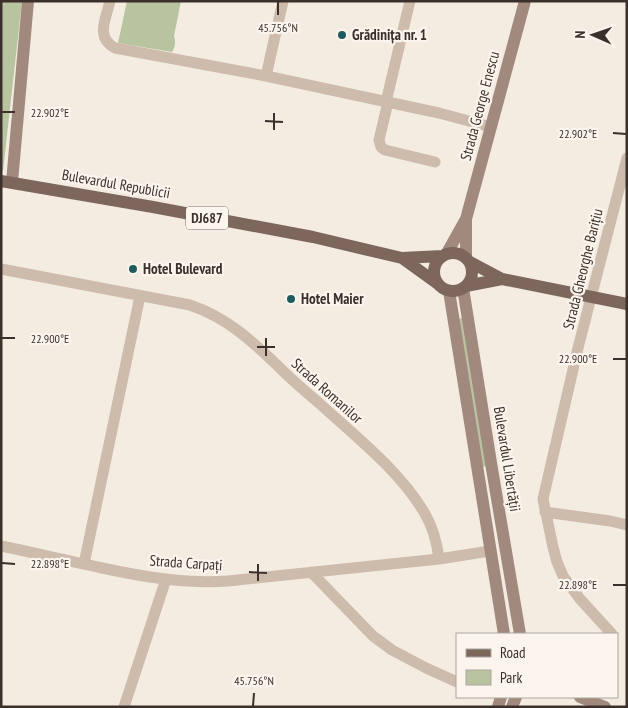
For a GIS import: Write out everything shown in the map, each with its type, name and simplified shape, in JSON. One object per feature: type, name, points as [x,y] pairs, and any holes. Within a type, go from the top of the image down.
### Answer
[{"type":"main road","points":[[6,181],[28,1]]},
{"type":"main road","name":"Strada George Enescu","points":[[445,254],[466,219],[525,1]]},
{"type":"main road","name":"Bulevardul Republicii","points":[[6,181],[313,237],[402,258],[445,254]]},
{"type":"main road","name":"Strada George Enescu","points":[[466,219],[468,260]]},
{"type":"main road","name":"DJ687","points":[[445,254],[454,252],[460,254],[502,279],[627,304]]},
{"type":"main road","points":[[444,288],[435,279],[433,273],[437,260],[445,254]]},
{"type":"main road","name":"Bulevardul Republicii","points":[[402,258],[444,288]]},
{"type":"main road","points":[[465,287],[472,275],[472,268],[468,260]]},
{"type":"main road","name":"DJ687","points":[[444,288],[455,291],[502,279]]},
{"type":"main road","name":"Bulevardul Libertății","points":[[465,287],[495,488],[520,633]]},
{"type":"main road","name":"Bulevardul Libertății","points":[[444,288],[504,633]]},
{"type":"main road","points":[[582,698],[605,707]]},
{"type":"street","points":[[110,1],[103,35],[106,42],[114,48],[266,76],[491,126]]},
{"type":"street","points":[[266,76],[283,1]]},
{"type":"street","points":[[410,1],[387,102],[380,140],[381,147],[385,150],[436,162]]},
{"type":"street","name":"Strada Gheorghe Barițiu","points":[[611,633],[580,599],[563,576],[557,562],[543,499],[591,297],[627,158]]},
{"type":"street","name":"Strada Romanilor","points":[[1,268],[190,305],[226,322],[254,342],[393,472],[428,518],[435,535],[439,559]]},
{"type":"street","points":[[84,564],[140,296]]},
{"type":"street","points":[[545,512],[627,524]]},
{"type":"street","name":"Strada Carpați","points":[[1,546],[135,574],[198,582],[214,582],[439,559],[490,551]]},
{"type":"street","points":[[310,572],[373,636],[413,662],[456,682]]},
{"type":"street","points":[[124,707],[166,579]]},
{"type":"green space","points":[[1,1],[22,1],[3,171],[1,170]]},
{"type":"green space","points":[[127,1],[181,1],[174,36],[175,44],[172,52],[118,43]]},
{"type":"green space","points":[[464,318],[487,466],[482,467],[458,319]]},
{"type":"place","name":"Grădinița nr. 1","points":[[342,35]]},
{"type":"place","name":"Hotel Bulevard","points":[[133,269]]},
{"type":"place","name":"Hotel Maier","points":[[291,299]]}]
